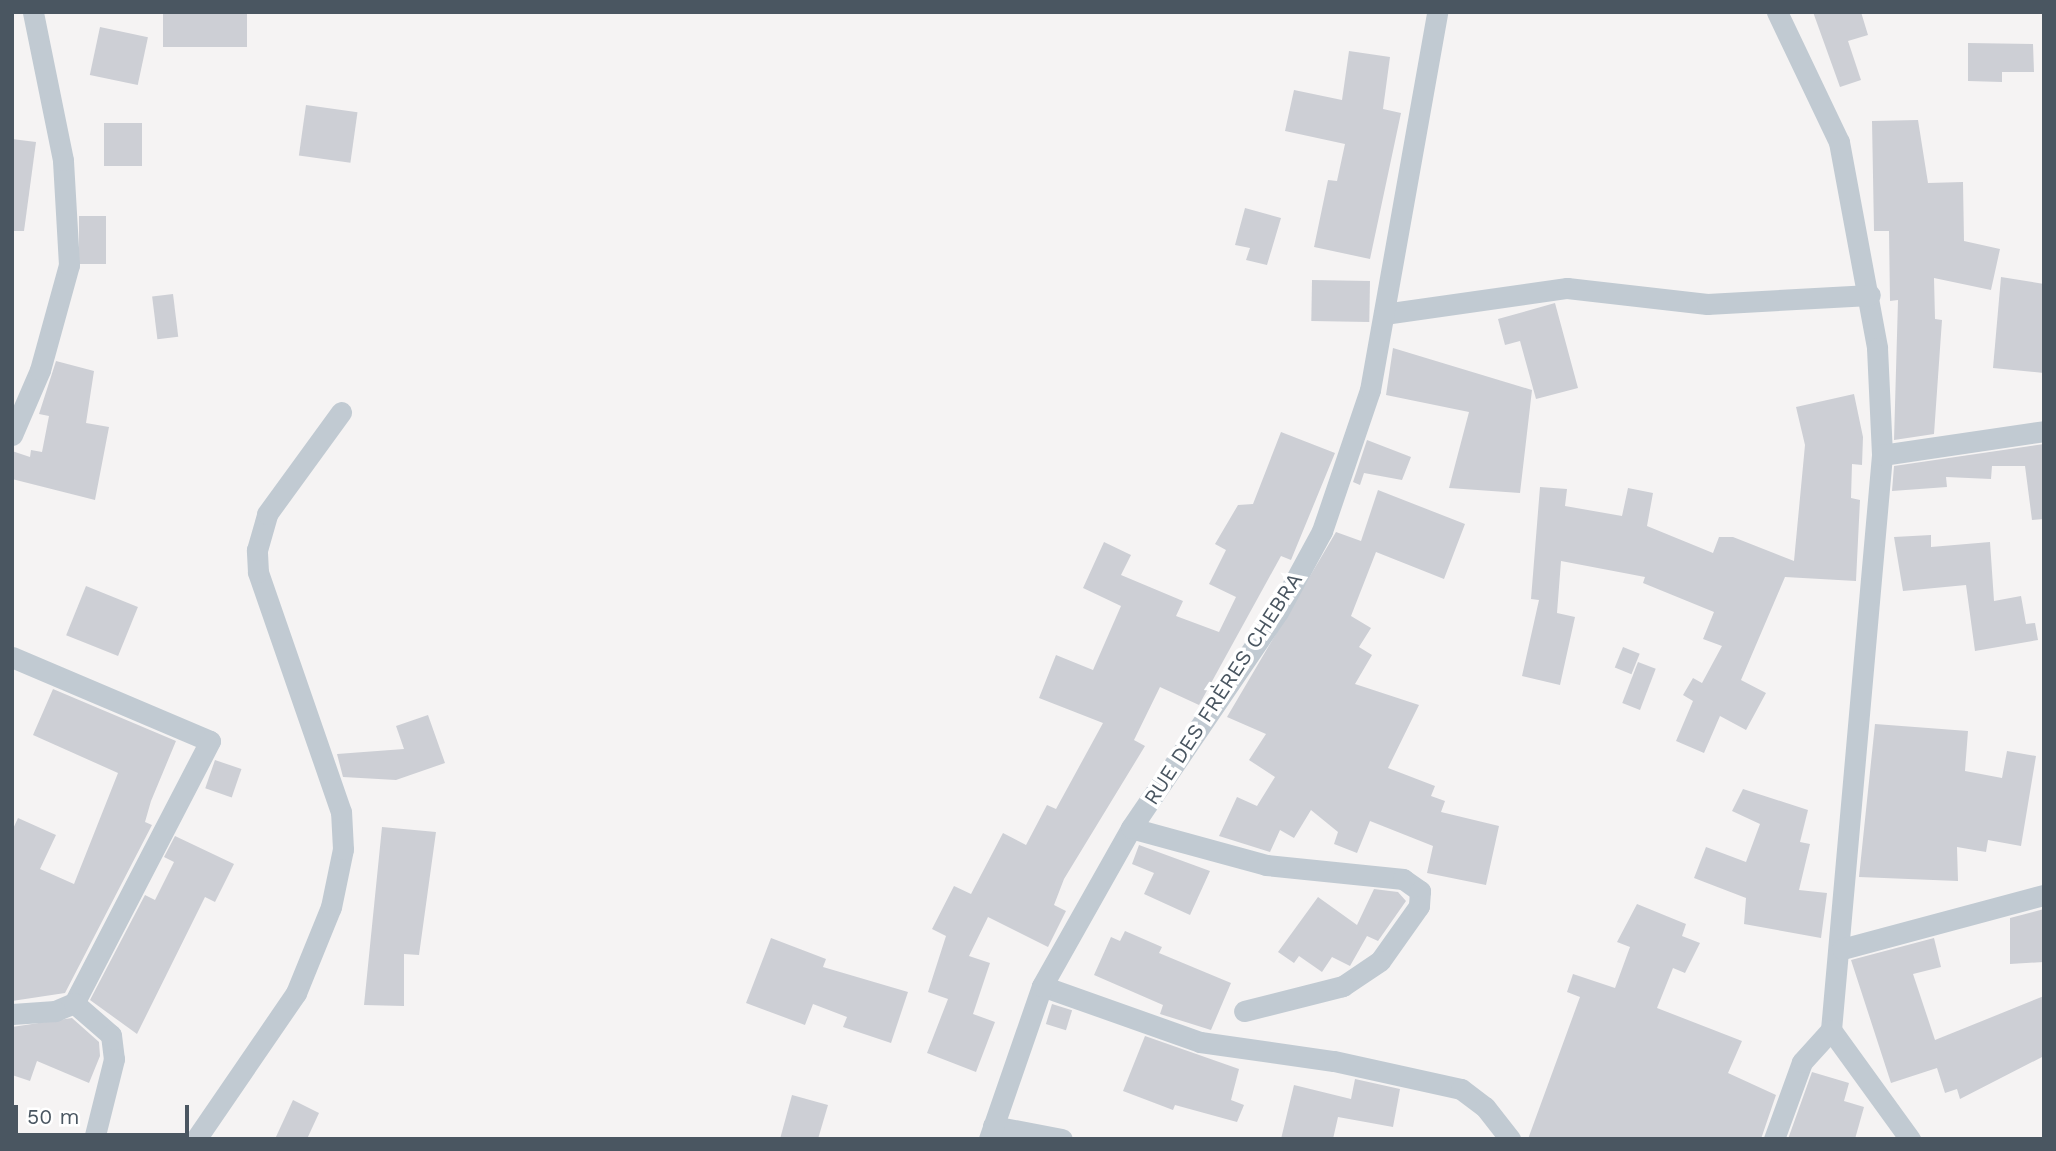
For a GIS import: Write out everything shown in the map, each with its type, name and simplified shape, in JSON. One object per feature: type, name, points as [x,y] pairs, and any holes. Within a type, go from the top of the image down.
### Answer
[{"type":"street","points":[[12,435],[40,370],[69,265],[63,160],[33,12]]},
{"type":"street","name":"RUE DES FRÈRES CHEBRA","points":[[991,1132],[1042,986],[1131,828],[1278,612],[1322,531],[1370,390],[1437,12]]},
{"type":"street","points":[[1774,1139],[1802,1062],[1831,1030],[1842,949],[1882,456],[1870,295],[1839,142],[1777,12]]},
{"type":"street","points":[[1384,314],[1567,288],[1707,304],[1870,295]]},
{"type":"street","points":[[196,1139],[296,993],[331,907],[343,849],[341,812],[258,572],[257,550],[267,514],[341,412]]},
{"type":"street","points":[[1882,456],[2044,430]]},
{"type":"street","points":[[12,657],[211,741],[74,1003],[55,1012],[12,1014]]},
{"type":"street","points":[[1131,828],[1266,865],[1374,873],[1420,891],[1419,906],[1380,961],[1343,986],[1244,1011]]},
{"type":"street","points":[[1842,949],[2044,895]]},
{"type":"street","points":[[1042,986],[1200,1042],[1346,1063],[1461,1088],[1485,1107],[1510,1139]]},
{"type":"street","points":[[74,1003],[111,1035],[114,1059],[94,1139]]},
{"type":"street","points":[[1831,1030],[1910,1139]]},
{"type":"street","points":[[991,1132],[1062,1139]]},
{"type":"building","points":[[163,12],[247,12],[247,47],[163,47]]},
{"type":"building","points":[[1813,12],[1861,12],[1868,35],[1848,41],[1861,80],[1840,87]]},
{"type":"building","points":[[100,27],[148,37],[138,85],[90,75]]},
{"type":"building","points":[[1968,43],[2033,44],[2034,72],[2002,72],[2002,82],[1968,81]]},
{"type":"building","points":[[1349,51],[1390,57],[1383,109],[1401,113],[1370,259],[1314,247],[1328,180],[1337,181],[1345,144],[1285,131],[1294,90],[1342,100]]},
{"type":"building","points":[[306,105],[357,112],[350,163],[299,156]]},
{"type":"building","points":[[1918,120],[1928,183],[1963,182],[1964,241],[2000,249],[1991,290],[1934,278],[1935,319],[1942,320],[1934,434],[1894,440],[1898,300],[1890,301],[1889,231],[1874,231],[1872,121]]},
{"type":"building","points":[[104,123],[142,123],[142,166],[104,166]]},
{"type":"building","points":[[12,139],[36,142],[24,231],[12,231]]},
{"type":"building","points":[[1245,208],[1281,218],[1267,265],[1246,260],[1250,248],[1235,245]]},
{"type":"building","points":[[79,216],[106,216],[106,264],[79,264]]},
{"type":"building","points":[[2001,277],[2044,284],[2044,373],[1993,368]]},
{"type":"building","points":[[1312,280],[1370,281],[1369,322],[1311,321]]},
{"type":"building","points":[[173,294],[178,337],[157,339],[152,297]]},
{"type":"building","points":[[1555,303],[1578,388],[1536,399],[1520,341],[1505,345],[1498,319]]},
{"type":"building","points":[[1393,348],[1532,390],[1520,493],[1449,488],[1469,412],[1386,395]]},
{"type":"building","points":[[56,361],[94,371],[86,423],[109,427],[95,500],[12,479],[12,451],[30,457],[31,450],[42,452],[49,416],[39,414]]},
{"type":"building","points":[[1854,394],[1863,437],[1862,465],[1852,464],[1851,498],[1860,500],[1856,581],[1785,577],[1741,680],[1766,693],[1746,730],[1720,716],[1704,753],[1676,741],[1693,701],[1683,695],[1693,678],[1702,683],[1722,646],[1703,639],[1714,612],[1643,583],[1645,577],[1561,561],[1557,613],[1575,617],[1560,685],[1522,676],[1539,600],[1531,599],[1540,487],[1567,489],[1565,506],[1622,516],[1628,488],[1653,493],[1647,526],[1713,553],[1719,537],[1733,537],[1794,561],[1805,445],[1796,407]]},
{"type":"building","points":[[1281,432],[1335,453],[1291,560],[1281,556],[1199,705],[1160,687],[1134,740],[1145,746],[1064,879],[1054,905],[1066,911],[1048,947],[988,917],[969,956],[990,963],[973,1014],[995,1022],[976,1072],[927,1053],[948,999],[928,992],[946,936],[932,929],[954,886],[971,894],[1003,833],[1026,845],[1047,805],[1056,809],[1103,723],[1039,698],[1056,655],[1093,670],[1121,606],[1083,588],[1104,542],[1131,555],[1121,575],[1183,601],[1176,616],[1219,632],[1236,597],[1209,584],[1226,550],[1215,544],[1238,505],[1253,504]]},
{"type":"building","points":[[1367,440],[1411,457],[1402,480],[1364,473],[1360,485],[1353,482]]},
{"type":"building","points":[[2044,444],[2044,519],[2032,520],[2025,466],[1992,466],[1991,479],[1946,477],[1947,487],[1892,491],[1894,466]]},
{"type":"building","points":[[1378,490],[1465,524],[1444,579],[1376,552],[1351,616],[1371,628],[1359,647],[1372,655],[1355,684],[1419,705],[1388,768],[1435,786],[1431,796],[1445,801],[1441,812],[1499,826],[1486,885],[1427,873],[1433,846],[1370,821],[1357,853],[1334,844],[1338,832],[1311,810],[1294,838],[1280,830],[1270,852],[1219,836],[1237,797],[1257,806],[1275,777],[1249,760],[1266,734],[1227,717],[1336,532],[1361,541]]},
{"type":"building","points":[[1931,535],[1931,547],[1990,542],[1994,601],[2021,596],[2026,624],[2035,623],[2038,640],[1975,651],[1966,585],[1903,591],[1894,537]]},
{"type":"building","points":[[86,586],[138,607],[118,656],[66,635]]},
{"type":"building","points":[[1623,647],[1640,654],[1631,674],[1615,667]]},
{"type":"building","points":[[1638,662],[1656,669],[1640,710],[1622,703]]},
{"type":"building","points":[[53,689],[176,741],[145,822],[152,825],[65,993],[12,1001],[12,831],[18,818],[56,835],[40,869],[74,884],[118,773],[33,735]]},
{"type":"building","points":[[428,715],[445,763],[396,780],[343,777],[337,754],[404,749],[396,726]]},
{"type":"building","points":[[1875,724],[1968,731],[1965,771],[2002,778],[2007,751],[2036,756],[2021,846],[1988,840],[1986,852],[1957,847],[1958,881],[1859,877]]},
{"type":"building","points":[[215,760],[241,769],[232,797],[205,788]]},
{"type":"building","points":[[1743,789],[1808,810],[1800,842],[1810,844],[1799,890],[1827,893],[1821,938],[1744,924],[1746,898],[1694,878],[1706,847],[1746,862],[1760,824],[1732,811]]},
{"type":"building","points":[[382,827],[436,832],[419,955],[404,954],[404,1006],[364,1005]]},
{"type":"building","points":[[175,836],[234,864],[215,902],[205,897],[137,1034],[90,1000],[145,895],[155,900],[174,862],[164,857]]},
{"type":"building","points":[[1139,845],[1210,871],[1190,915],[1144,894],[1154,873],[1132,864]]},
{"type":"building","points":[[1374,889],[1398,892],[1406,901],[1378,941],[1367,936],[1350,966],[1332,957],[1322,972],[1299,956],[1294,963],[1278,952],[1318,897],[1357,925]]},
{"type":"building","points":[[1637,904],[1686,924],[1682,936],[1700,943],[1685,973],[1673,968],[1657,1008],[1742,1041],[1728,1073],[1776,1095],[1761,1139],[1528,1139],[1580,997],[1567,992],[1573,974],[1615,988],[1630,947],[1617,942]]},
{"type":"building","points":[[2044,909],[2044,962],[2010,964],[2010,918]]},
{"type":"building","points":[[1125,931],[1162,947],[1159,953],[1231,983],[1211,1030],[1160,1014],[1163,1005],[1094,975],[1111,937],[1120,941]]},
{"type":"building","points":[[771,938],[826,959],[823,967],[908,992],[891,1043],[843,1027],[847,1017],[813,1004],[805,1025],[746,1003]]},
{"type":"building","points":[[1934,938],[1941,967],[1913,974],[1935,1040],[2044,996],[2044,1056],[1960,1099],[1957,1089],[1945,1093],[1937,1068],[1891,1083],[1851,960]]},
{"type":"building","points":[[1052,1004],[1072,1010],[1066,1030],[1046,1024]]},
{"type":"building","points":[[72,1018],[99,1042],[100,1056],[89,1083],[37,1061],[30,1081],[12,1075],[12,1027]]},
{"type":"building","points":[[1145,1036],[1239,1069],[1231,1100],[1244,1105],[1237,1122],[1175,1105],[1173,1110],[1123,1091]]},
{"type":"building","points":[[1812,1072],[1849,1083],[1844,1101],[1864,1107],[1855,1139],[1788,1139]]},
{"type":"building","points":[[1355,1079],[1400,1089],[1393,1127],[1338,1117],[1333,1139],[1281,1139],[1294,1085],[1351,1099]]},
{"type":"building","points":[[792,1095],[828,1105],[818,1139],[780,1139]]},
{"type":"building","points":[[293,1100],[319,1113],[307,1139],[275,1139]]}]
